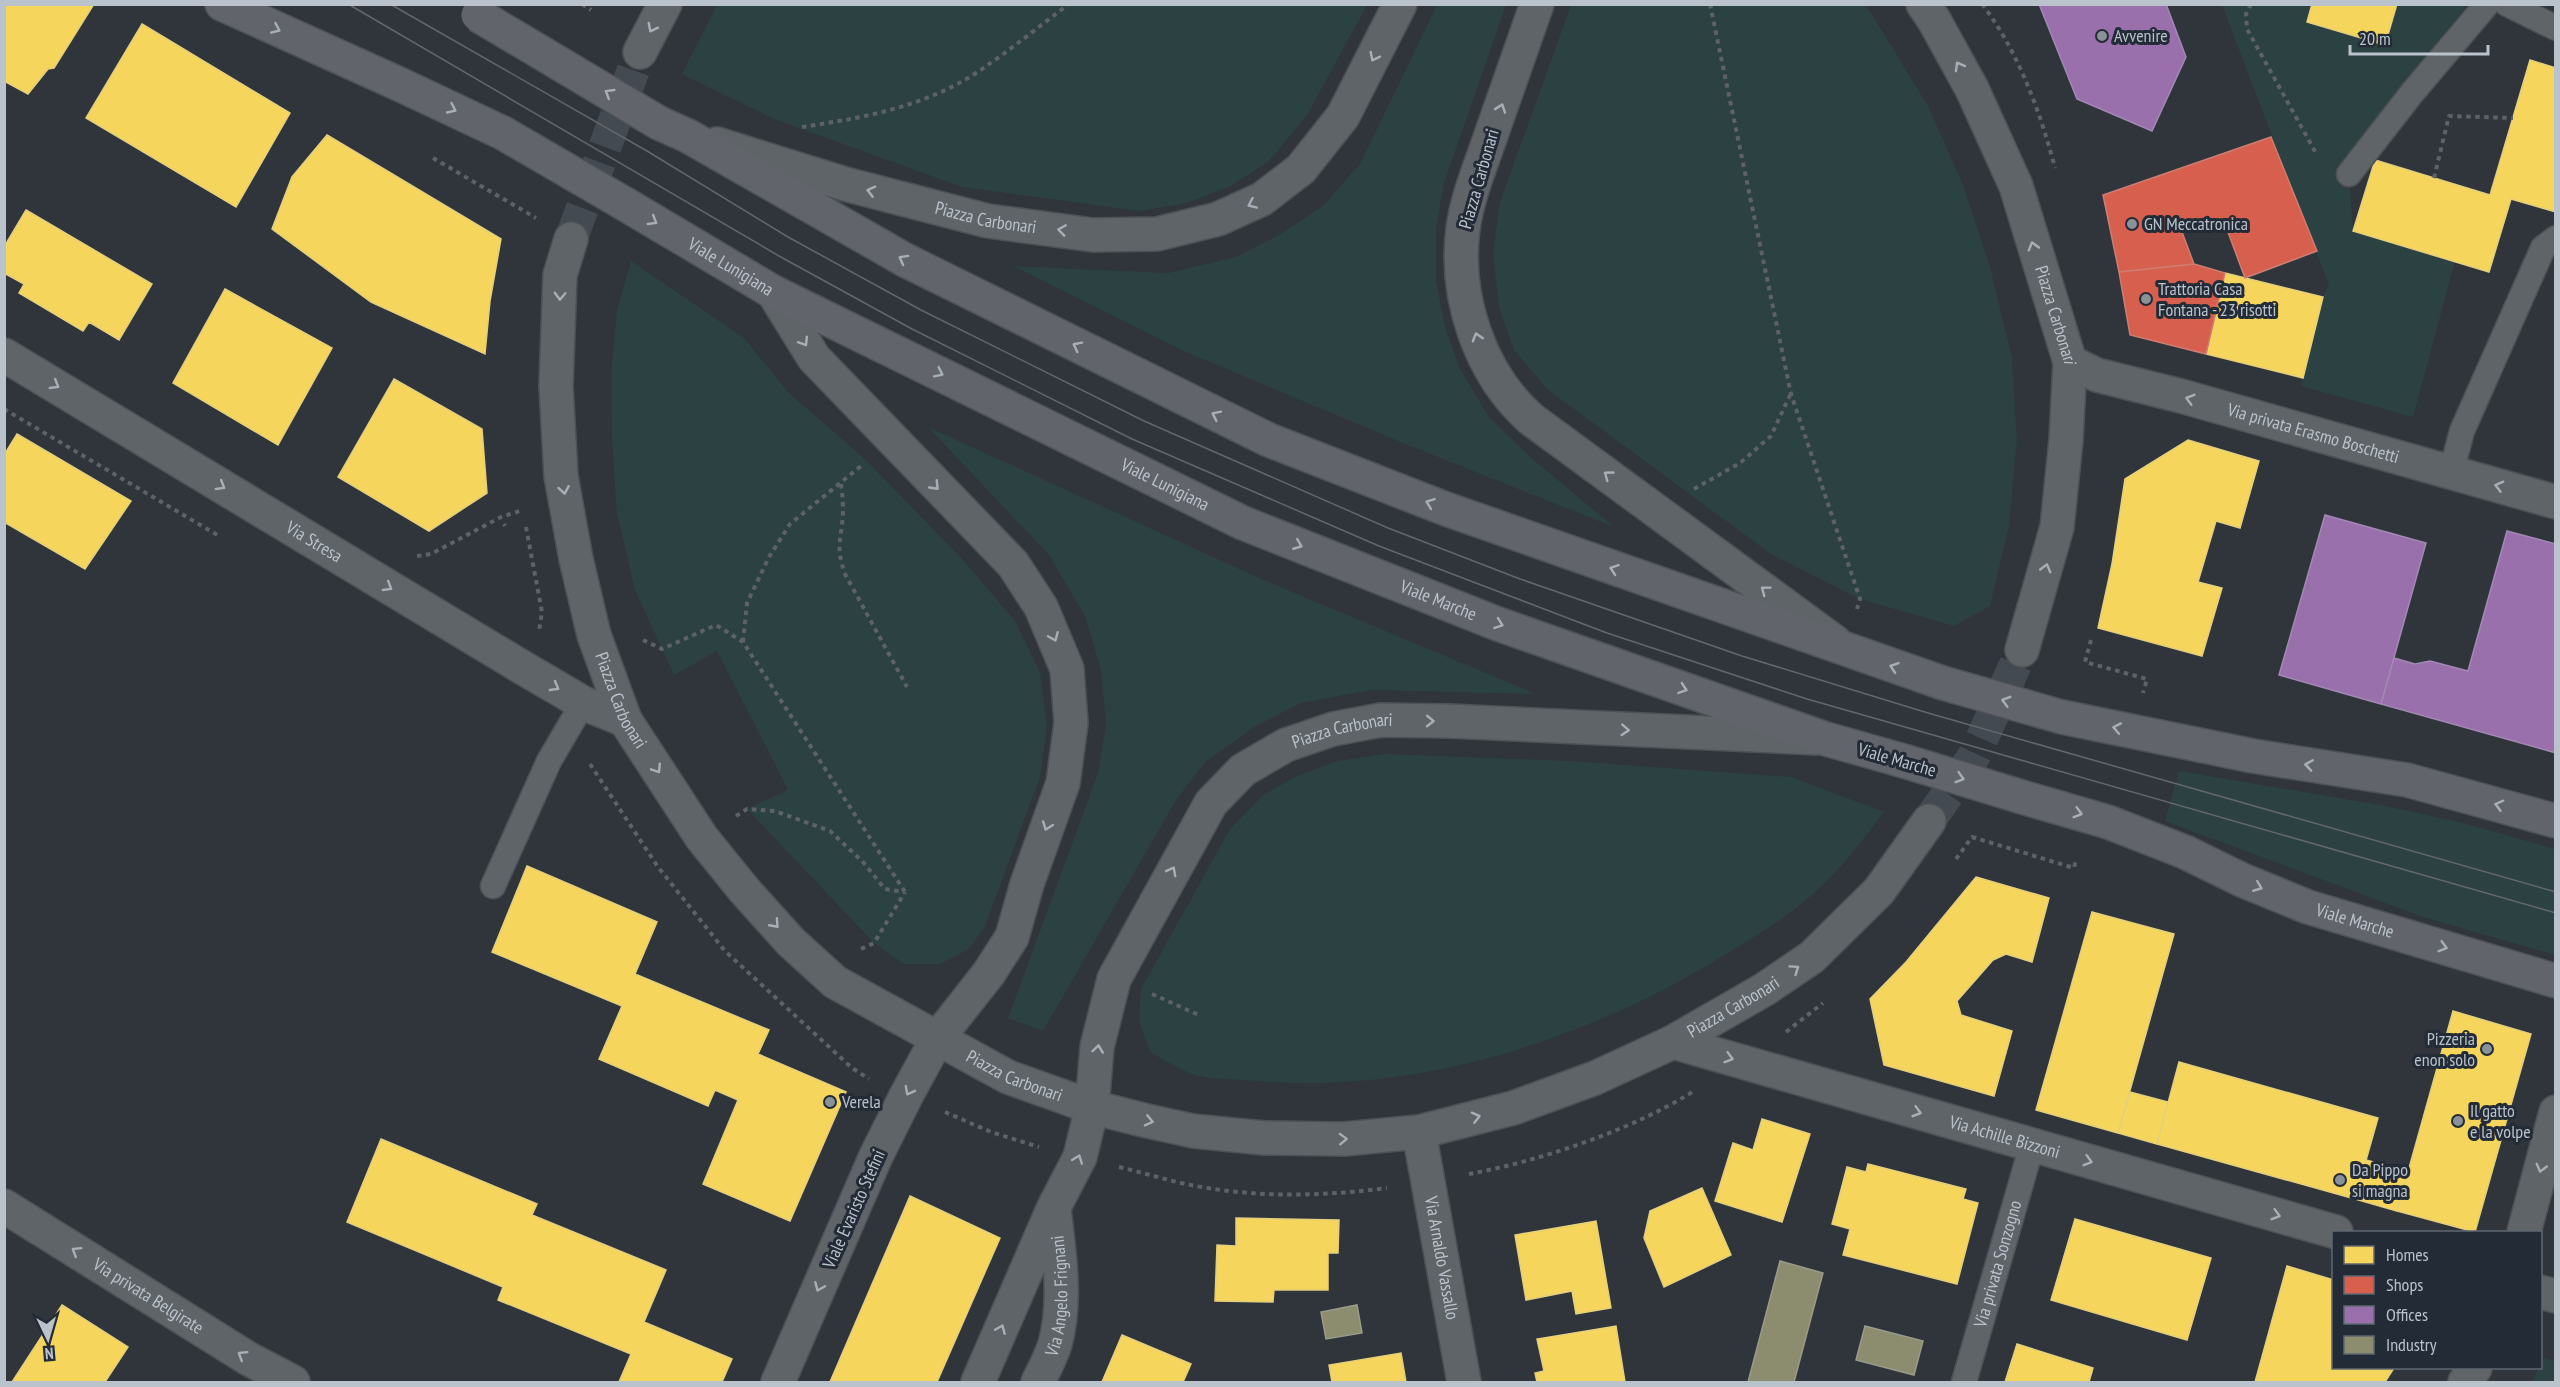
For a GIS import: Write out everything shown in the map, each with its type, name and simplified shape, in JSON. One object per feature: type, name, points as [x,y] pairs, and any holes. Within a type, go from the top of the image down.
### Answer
[{"type":"main road","name":"Viale Lunigiana","points":[[222,4],[503,132],[773,292],[1244,523]]},
{"type":"main road","points":[[472,10],[674,129],[905,260],[1269,440],[1446,509],[1943,683],[2062,717],[2253,756],[2407,780],[2556,821]]},
{"type":"main road","name":"Viale Marche","points":[[1244,523],[1498,624],[1826,739],[2119,826],[2185,852],[2242,880],[2308,907],[2556,981]]},
{"type":"street","points":[[640,52],[665,4]]},
{"type":"street","name":"Piazza Carbonari","points":[[674,129],[845,184],[988,221],[1093,234],[1156,234],[1218,219],[1262,199],[1301,170],[1343,116],[1400,4]]},
{"type":"street","name":"Piazza Carbonari","points":[[1537,4],[1465,213],[1462,264],[1470,315],[1487,363],[1506,394],[1545,430],[1846,650]]},
{"type":"street","name":"Piazza Carbonari","points":[[1923,4],[1972,88],[2016,186],[2070,362],[2066,440],[2057,527],[2022,650]]},
{"type":"street","name":"Piazza Carbonari","points":[[571,239],[560,275],[556,386],[561,476],[576,559],[594,635],[625,720],[702,838],[791,942],[835,982],[1008,1077],[1092,1107],[1193,1131],[1264,1138],[1344,1139],[1419,1132],[1513,1108],[1594,1078],[1673,1042],[1765,989],[1812,957],[1879,891],[1929,820]]},
{"type":"street","points":[[773,292],[814,358],[1012,564],[1041,607],[1067,669],[1071,723],[1063,783],[1027,884],[1012,937],[989,974],[937,1040]]},
{"type":"street","name":"Via Stresa","points":[[4,355],[583,703],[625,720]]},
{"type":"street","name":"Via privata Erasmo Boschetti","points":[[2070,362],[2097,375],[2181,396],[2556,502]]},
{"type":"street","name":"Piazza Carbonari","points":[[1092,1107],[1097,1047],[1114,979],[1211,804],[1244,770],[1286,746],[1333,729],[1381,720],[1449,721],[1826,739]]},
{"type":"street","name":"Viale Evaristo Stefini","points":[[778,1383],[876,1156],[937,1040]]},
{"type":"street","name":"Via Achille Bizzoni","points":[[1673,1042],[2332,1232]]},
{"type":"street","points":[[978,1383],[1054,1207],[1080,1157],[1092,1107]]},
{"type":"street","points":[[2525,1231],[2556,1112]]},
{"type":"street","name":"Via Arnaldo Vassallo","points":[[1419,1132],[1464,1383]]},
{"type":"street","name":"Via privata Belgirate","points":[[4,1206],[249,1359],[293,1383]]},
{"type":"street","name":"Via Angelo Frignani","points":[[1038,1383],[1055,1344],[1060,1314],[1061,1266],[1054,1207]]},
{"type":"street","points":[[2465,1383],[2474,1369]]},
{"type":"lane","points":[[2349,174],[2412,93],[2487,4]]},
{"type":"lane","points":[[2507,4],[2556,28]]},
{"type":"lane","points":[[2451,473],[2462,431],[2543,248],[2556,238]]},
{"type":"lane","points":[[493,886],[562,736],[583,703]]},
{"type":"lane","name":"Via privata Sonzogno","points":[[1964,1383],[2032,1145]]},
{"type":"path","points":[[582,4],[591,10]]},
{"type":"path","points":[[792,128],[889,111],[935,95],[976,74],[1069,4]]},
{"type":"path","points":[[1710,4],[1791,394],[1860,599],[1846,650]]},
{"type":"path","points":[[2251,4],[2246,14],[2247,29],[2324,168],[2349,174]]},
{"type":"path","points":[[2434,178],[2450,116],[2513,118]]},
{"type":"path","points":[[434,158],[500,196]]},
{"type":"path","points":[[1642,501],[1689,492],[1740,463],[1771,436],[1791,394]]},
{"type":"path","points":[[743,642],[747,603],[769,557],[790,524],[841,483],[843,507],[838,541],[839,559],[907,687]]},
{"type":"path","points":[[406,554],[431,554],[501,517],[523,510]]},
{"type":"path","points":[[643,640],[662,650],[716,625],[743,642],[905,892]]},
{"type":"path","points":[[2091,640],[2085,662],[2147,679]]},
{"type":"path","points":[[562,736],[580,750],[658,867],[725,951],[852,1068],[876,1082]]},
{"type":"path","points":[[747,809],[775,811],[830,831],[863,862],[885,889],[905,892]]},
{"type":"path","points":[[1972,837],[2074,868],[2076,859]]},
{"type":"path","points":[[861,948],[874,943],[905,892]]},
{"type":"path","points":[[1150,994],[1201,1016]]},
{"type":"path","points":[[1464,1175],[1493,1170],[1587,1140],[1632,1122],[1697,1089]]},
{"type":"path","points":[[939,1109],[991,1132],[1042,1149]]},
{"type":"path","points":[[1125,1168],[1183,1183],[1270,1194],[1321,1195],[1388,1188]]},
{"type":"green space","points":[[717,4],[1367,5],[1307,115],[1269,161],[1231,186],[1187,203],[1139,211],[962,187],[774,119],[682,74]]},
{"type":"green space","points":[[1437,5],[1506,5],[1444,183],[1436,228],[1436,281],[1446,330],[1460,369],[1489,417],[1529,456],[1614,527],[1403,443],[1186,352],[1013,266],[1168,273],[1236,257],[1281,234],[1323,206],[1360,164]]},
{"type":"green space","points":[[1571,5],[1866,5],[1928,106],[1963,185],[1990,267],[2012,358],[2017,439],[2009,526],[1990,606],[1954,626],[1860,599],[1771,554],[1547,389],[1514,350],[1499,308],[1493,253],[1500,202]]},
{"type":"green space","points":[[2222,5],[2467,5],[2344,158],[2349,174],[2353,231],[2455,261],[2413,417],[2301,386],[2323,297],[2329,285]]},
{"type":"green space","points":[[631,261],[744,338],[789,393],[867,461],[964,561],[1015,621],[1040,672],[1047,725],[1040,777],[985,926],[969,949],[940,964],[904,964],[874,943],[747,809],[788,790],[717,651],[674,675],[635,590],[617,514],[612,440],[611,375],[617,310]]},
{"type":"green space","points":[[928,427],[1268,582],[1536,694],[1371,690],[1301,703],[1254,727],[1205,762],[1176,800],[1043,1031],[1008,1018],[1098,773],[1106,724],[1101,670],[1085,616],[1049,555]]},
{"type":"green space","points":[[1385,754],[1571,761],[1791,777],[1884,812],[1832,875],[1803,903],[1781,919],[1669,987],[1554,1038],[1493,1057],[1432,1071],[1369,1080],[1306,1083],[1199,1076],[1180,1069],[1150,1052],[1139,1021],[1141,989],[1230,829],[1262,796],[1293,778],[1337,761]]},
{"type":"green space","points":[[2179,771],[2386,806],[2463,823],[2555,849],[2555,955],[2423,917],[2165,821]]},
{"type":"green space","points":[[2543,1358],[2555,1361],[2555,1382],[2532,1382],[2538,1369],[2542,1369]]},
{"type":"building: Homes","points":[[4,4],[94,4],[54,68],[48,69],[28,94],[4,81]]},
{"type":"building: Homes","points":[[2312,4],[2397,4],[2385,45],[2307,22]]},
{"type":"building: Homes","points":[[142,24],[290,113],[236,207],[86,118]]},
{"type":"building: Homes","points":[[2530,60],[2556,68],[2556,212],[2511,199],[2489,272],[2353,231],[2375,160],[2490,195]]},
{"type":"building: Homes","points":[[327,135],[501,239],[490,301],[485,354],[371,302],[272,229],[292,177]]},
{"type":"building: Homes","points":[[26,210],[152,284],[119,340],[89,322],[83,331],[19,293],[24,284],[4,273],[4,247]]},
{"type":"building: Homes","points":[[2225,273],[2323,297],[2303,378],[2206,354]]},
{"type":"building: Homes","points":[[225,289],[332,348],[278,445],[173,383]]},
{"type":"building: Homes","points":[[394,379],[482,429],[487,493],[429,531],[338,477]]},
{"type":"building: Homes","points":[[17,434],[131,501],[85,569],[4,522],[4,455]]},
{"type":"building: Homes","points":[[2188,440],[2259,461],[2240,528],[2216,521],[2198,582],[2222,588],[2202,656],[2098,628],[2112,564],[2125,479]]},
{"type":"building: Homes","points":[[527,866],[657,922],[635,974],[769,1030],[758,1054],[846,1092],[790,1221],[703,1184],[738,1100],[715,1090],[708,1106],[599,1059],[622,1006],[492,952]]},
{"type":"building: Homes","points":[[1976,877],[2049,898],[2032,962],[2006,954],[1993,960],[1957,1001],[1961,1015],[2012,1031],[1994,1096],[1884,1065],[1870,999],[1906,962]]},
{"type":"building: Homes","points":[[2092,912],[2174,934],[2118,1133],[2036,1110]]},
{"type":"building: Homes","points":[[2453,1011],[2531,1034],[2475,1231],[2397,1211]]},
{"type":"building: Homes","points":[[2179,1062],[2378,1118],[2355,1199],[2157,1144]]},
{"type":"building: Homes","points":[[2130,1092],[2168,1102],[2157,1144],[2118,1133]]},
{"type":"building: Homes","points":[[1762,1119],[1810,1134],[1782,1222],[1715,1201],[1733,1143],[1753,1150]]},
{"type":"building: Homes","points":[[381,1139],[537,1204],[532,1215],[666,1270],[644,1322],[732,1359],[722,1382],[619,1382],[631,1354],[498,1300],[503,1287],[347,1222]]},
{"type":"building: Homes","points":[[2366,1160],[2408,1171],[2397,1211],[2355,1199]]},
{"type":"building: Homes","points":[[1868,1164],[1966,1189],[1963,1199],[1978,1203],[1957,1284],[1843,1255],[1850,1229],[1832,1224],[1847,1167],[1866,1172]]},
{"type":"building: Homes","points":[[1702,1188],[1731,1255],[1664,1287],[1644,1238],[1650,1211]]},
{"type":"building: Homes","points":[[910,1196],[1000,1238],[937,1382],[830,1382]]},
{"type":"building: Homes","points":[[1236,1218],[1339,1220],[1338,1253],[1328,1253],[1328,1290],[1274,1290],[1273,1302],[1215,1301],[1217,1245],[1236,1246]]},
{"type":"building: Homes","points":[[2075,1219],[2211,1258],[2187,1340],[2051,1300]]},
{"type":"building: Homes","points":[[1596,1221],[1611,1308],[1576,1314],[1572,1291],[1526,1300],[1515,1235]]},
{"type":"building: Homes","points":[[2287,1266],[2332,1279],[2332,1369],[2393,1369],[2385,1382],[2255,1382]]},
{"type":"building: Homes","points":[[62,1305],[128,1347],[105,1382],[12,1382]]},
{"type":"building: Homes","points":[[1616,1326],[1625,1382],[1537,1382],[1535,1373],[1544,1371],[1537,1339]]},
{"type":"building: Homes","points":[[1122,1335],[1191,1364],[1183,1382],[1102,1382]]},
{"type":"building: Homes","points":[[2017,1344],[2093,1368],[2089,1382],[2005,1382]]},
{"type":"building: Homes","points":[[1401,1353],[1406,1382],[1332,1382],[1329,1365]]},
{"type":"building: Shops","points":[[2271,137],[2317,251],[2245,278],[2225,224],[2179,224],[2194,264],[2119,272],[2103,195]]},
{"type":"building: Shops","points":[[2194,264],[2225,273],[2206,354],[2130,335],[2119,272]]},
{"type":"building: Offices","points":[[2039,4],[2166,4],[2186,57],[2152,131],[2077,99]]},
{"type":"building: Offices","points":[[2325,515],[2426,543],[2381,704],[2279,675]]},
{"type":"building: Offices","points":[[2507,531],[2556,544],[2556,753],[2381,704],[2394,658],[2415,664],[2430,661],[2468,671]]},
{"type":"building: Industry","points":[[1780,1261],[1823,1273],[1794,1382],[1748,1382]]},
{"type":"building: Industry","points":[[1357,1305],[1362,1333],[1326,1339],[1321,1312]]},
{"type":"building: Industry","points":[[1865,1326],[1923,1341],[1914,1375],[1856,1360]]},
{"type":"tunnel","points":[[571,239],[640,52]]},
{"type":"tunnel","points":[[1929,821],[1974,756],[2022,650]]},
{"type":"tram line","points":[[348,4],[779,256],[912,329],[1132,439],[1379,546],[1607,633],[1807,699],[2556,913]]},
{"type":"tram line","points":[[390,4],[647,151],[788,237],[921,310],[1144,421],[1388,528],[1520,579],[1742,656],[1928,713],[2556,892]]},
{"type":"place","name":"Avvenire","points":[[2102,36]]},
{"type":"place","name":"GN Meccatronica","points":[[2132,224]]},
{"type":"place","name":"Trattoria Casa Fontana - 23 risotti","points":[[2146,299]]},
{"type":"place","name":"Pizzeria enon solo","points":[[2487,1049]]},
{"type":"place","name":"Verela","points":[[830,1102]]},
{"type":"place","name":"Il gatto e la volpe","points":[[2458,1121]]},
{"type":"place","name":"Da Pippo si magna","points":[[2340,1180]]}]
